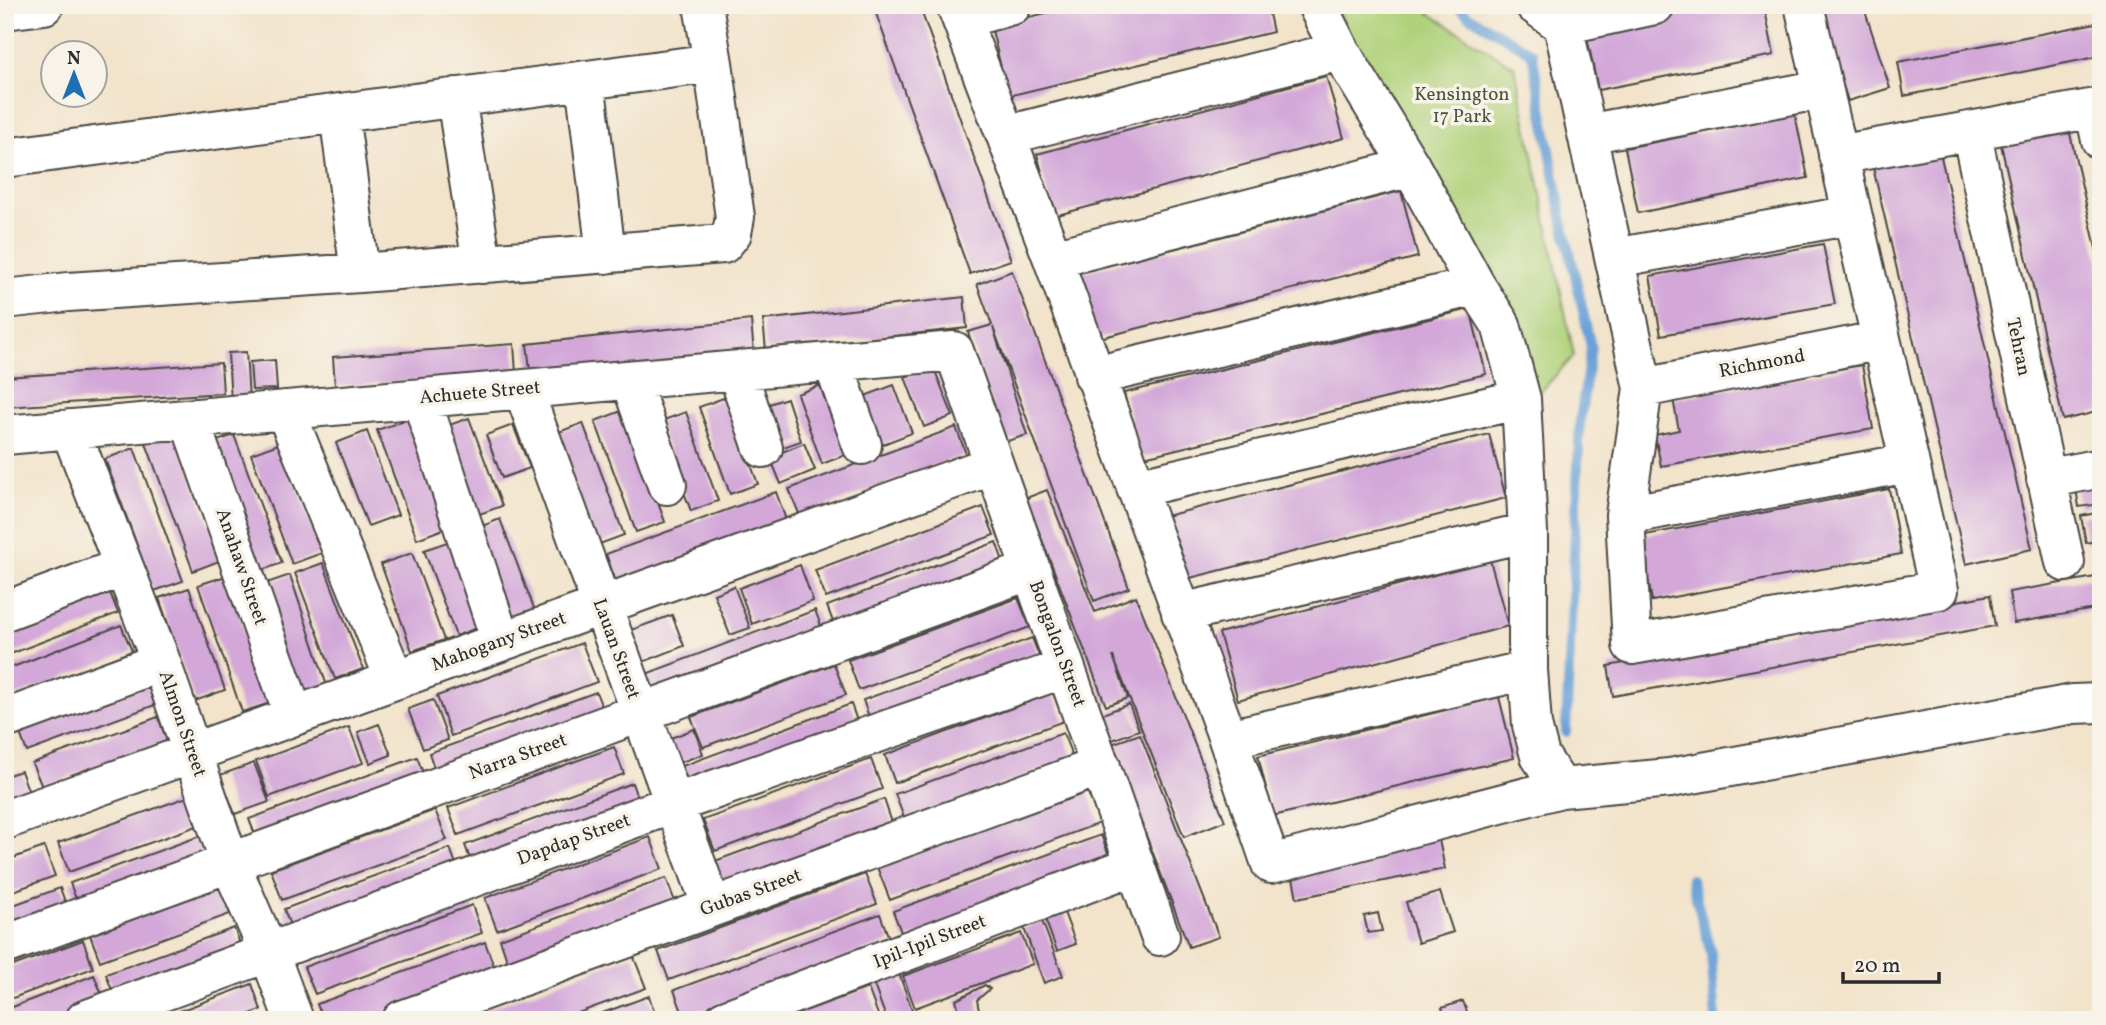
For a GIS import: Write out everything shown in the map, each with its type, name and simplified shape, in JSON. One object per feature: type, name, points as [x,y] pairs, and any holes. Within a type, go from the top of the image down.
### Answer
[{"type":"street","points":[[5,10],[44,5]]},
{"type":"street","points":[[5,299],[68,292],[360,273],[723,244],[732,233],[735,217],[703,5]]},
{"type":"street","points":[[1012,5],[959,12],[1053,259],[1228,738],[1271,864],[1561,788],[1670,778],[2073,704],[2101,703]]},
{"type":"street","points":[[1317,5],[1340,51],[1411,167],[1476,286],[1501,325],[1521,399],[1528,532],[1528,670],[1532,725],[1540,756],[1561,788]]},
{"type":"street","points":[[1655,5],[1549,15],[1587,134],[1643,388],[1625,515],[1632,645],[1939,590],[1804,5]]},
{"type":"street","points":[[1007,135],[1340,51]]},
{"type":"street","points":[[5,158],[713,63]]},
{"type":"street","points":[[585,80],[606,254]]},
{"type":"street","points":[[1587,134],[1823,89]]},
{"type":"street","points":[[456,97],[482,264]]},
{"type":"street","points":[[338,113],[360,273]]},
{"type":"street","points":[[1838,155],[1971,131],[2098,118]]},
{"type":"street","name":"Tehran","points":[[1971,131],[2065,562]]},
{"type":"street","points":[[1053,259],[1411,167]]},
{"type":"street","points":[[1615,258],[1852,215]]},
{"type":"street","points":[[1094,376],[1476,286]]},
{"type":"street","name":"Richmond","points":[[1643,388],[1881,340]]},
{"type":"street","name":"Achuete Street","points":[[5,435],[954,351]]},
{"type":"street","name":"Bongalon Street","points":[[954,351],[1160,936]]},
{"type":"street","points":[[833,362],[862,445]]},
{"type":"street","points":[[737,371],[763,448]]},
{"type":"street","points":[[629,380],[667,485]]},
{"type":"street","name":"Lauan Street","points":[[523,389],[712,907]]},
{"type":"street","points":[[421,398],[501,642]]},
{"type":"street","points":[[1136,488],[1521,399]]},
{"type":"street","points":[[285,410],[395,680]]},
{"type":"street","name":"Anahaw Street","points":[[189,419],[294,716]]},
{"type":"street","name":"Almon Street","points":[[71,429],[160,662],[230,863],[269,953],[294,1020]]},
{"type":"street","points":[[1625,515],[1909,463]]},
{"type":"street","name":"Mahogany Street","points":[[5,820],[993,465]]},
{"type":"street","points":[[2046,479],[2101,468]]},
{"type":"street","points":[[1181,612],[1528,532]]},
{"type":"street","points":[[5,611],[123,567]]},
{"type":"street","name":"Narra Street","points":[[5,945],[1031,570]]},
{"type":"street","points":[[5,719],[160,662]]},
{"type":"street","name":"Dapdap Street","points":[[85,1020],[673,804],[1065,667]]},
{"type":"street","points":[[1228,738],[1528,670]]},
{"type":"street","name":"Gubas Street","points":[[402,1020],[1101,766]]},
{"type":"street","name":"Ipil-Ipil Street","points":[[724,1020],[1135,865]]},
{"type":"green space","name":"Kensington 17 Park","points":[[1335,5],[1416,5],[1515,67],[1574,356],[1531,402]]},
{"type":"building","points":[[873,5],[919,5],[1011,260],[970,274]]},
{"type":"building","points":[[1080,5],[1267,5],[1273,32],[1008,96],[991,26]]},
{"type":"building","points":[[1692,5],[1764,5],[1774,55],[1598,90],[1585,27]]},
{"type":"building","points":[[1817,5],[1863,5],[1890,88],[1848,101]]},
{"type":"building","points":[[2101,22],[2101,56],[1904,96],[1898,62]]},
{"type":"building","points":[[1326,76],[1344,138],[1054,216],[1037,154]]},
{"type":"building","points":[[1795,114],[1808,178],[1638,213],[1625,148]]},
{"type":"building","points":[[2068,125],[2101,270],[2101,411],[2063,420],[2000,140]]},
{"type":"building","points":[[1938,144],[2032,549],[1966,564],[1871,159]]},
{"type":"building","points":[[1401,191],[1418,257],[1096,339],[1079,273]]},
{"type":"building","points":[[1823,244],[1835,304],[1661,335],[1650,276]]},
{"type":"building","points":[[1012,271],[1129,588],[1094,601],[993,327],[1027,435],[1004,442],[968,332],[992,325],[977,284]]},
{"type":"building","points":[[964,297],[967,328],[766,350],[763,320]]},
{"type":"building","points":[[1470,309],[1486,374],[1140,458],[1124,393]]},
{"type":"building","points":[[751,320],[754,354],[531,378],[527,344]]},
{"type":"building","points":[[514,344],[516,374],[335,386],[333,357]]},
{"type":"building","points":[[246,352],[249,399],[231,401],[228,353]]},
{"type":"building","points":[[275,360],[277,389],[252,390],[250,362]]},
{"type":"building","points":[[221,363],[223,393],[5,407],[5,377]]},
{"type":"building","points":[[1862,365],[1873,429],[1661,466],[1655,435],[1679,430],[1673,399]]},
{"type":"building","points":[[933,366],[953,416],[924,427],[905,377]]},
{"type":"building","points":[[826,383],[851,453],[822,464],[797,394]]},
{"type":"building","points":[[894,385],[912,433],[873,448],[854,400]]},
{"type":"building","points":[[726,397],[758,484],[730,494],[699,407]]},
{"type":"building","points":[[787,398],[801,441],[772,451],[757,408]]},
{"type":"building","points":[[624,410],[665,522],[636,532],[595,421]]},
{"type":"building","points":[[686,412],[718,501],[691,511],[658,422]]},
{"type":"building","points":[[469,418],[502,506],[471,517],[438,429]]},
{"type":"building","points":[[409,419],[449,527],[417,539],[377,430]]},
{"type":"building","points":[[583,423],[624,535],[597,545],[556,433]]},
{"type":"building","points":[[513,425],[530,468],[502,478],[486,435]]},
{"type":"building","points":[[956,427],[966,454],[800,516],[789,489]]},
{"type":"building","points":[[367,431],[398,515],[368,526],[336,443]]},
{"type":"building","points":[[176,433],[222,560],[193,571],[146,443]]},
{"type":"building","points":[[1489,434],[1506,498],[1182,580],[1166,516]]},
{"type":"building","points":[[234,435],[282,563],[254,573],[206,445]]},
{"type":"building","points":[[281,443],[322,553],[292,564],[251,454]]},
{"type":"building","points":[[804,443],[815,470],[781,484],[770,457]]},
{"type":"building","points":[[134,448],[183,581],[154,591],[105,459]]},
{"type":"building","points":[[2101,473],[2101,504],[2079,507],[2074,477]]},
{"type":"building","points":[[1889,489],[1901,554],[1652,601],[1640,536]]},
{"type":"building","points":[[1047,490],[1095,612],[1136,596],[1225,821],[1184,837],[1113,656],[1128,698],[1106,706],[1026,498]]},
{"type":"building","points":[[776,492],[786,520],[616,582],[606,554]]},
{"type":"building","points":[[983,507],[994,535],[826,598],[815,570]]},
{"type":"building","points":[[2101,512],[2101,540],[2086,543],[2081,516]]},
{"type":"building","points":[[500,519],[535,611],[506,621],[472,530]]},
{"type":"building","points":[[450,541],[482,626],[456,636],[424,550]]},
{"type":"building","points":[[996,542],[1007,572],[838,635],[827,606]]},
{"type":"building","points":[[412,553],[444,640],[412,651],[381,564]]},
{"type":"building","points":[[1490,560],[1508,626],[1238,700],[1219,633]]},
{"type":"building","points":[[323,563],[363,669],[335,679],[295,573]]},
{"type":"building","points":[[800,565],[813,601],[752,624],[739,588]]},
{"type":"building","points":[[290,575],[327,686],[295,696],[258,586]]},
{"type":"building","points":[[226,576],[270,703],[242,712],[198,585]]},
{"type":"building","points":[[2101,576],[2101,608],[2014,623],[2009,592]]},
{"type":"building","points":[[106,583],[118,613],[5,656],[5,622]]},
{"type":"building","points":[[734,586],[750,628],[730,635],[714,594]]},
{"type":"building","points":[[189,588],[225,690],[195,701],[159,598]]},
{"type":"building","points":[[1990,595],[1995,626],[1613,696],[1608,666]]},
{"type":"building","points":[[1018,598],[1030,627],[859,690],[848,660]]},
{"type":"building","points":[[815,610],[826,639],[656,702],[646,674]]},
{"type":"building","points":[[672,615],[684,646],[643,662],[631,630]]},
{"type":"building","points":[[121,625],[132,651],[5,700],[5,670]]},
{"type":"building","points":[[1032,638],[1043,666],[873,728],[863,700]]},
{"type":"building","points":[[582,643],[597,682],[451,736],[437,696]]},
{"type":"building","points":[[834,664],[846,695],[703,747],[691,717]]},
{"type":"building","points":[[145,678],[155,705],[27,752],[17,725]]},
{"type":"building","points":[[596,692],[607,720],[439,782],[429,753]]},
{"type":"building","points":[[1053,693],[1064,721],[895,783],[885,755]]},
{"type":"building","points":[[1499,697],[1514,758],[1273,816],[1258,756]]},
{"type":"building","points":[[433,700],[448,740],[423,749],[408,709]]},
{"type":"building","points":[[851,704],[861,732],[692,794],[682,766]]},
{"type":"building","points":[[1129,704],[1139,730],[1107,742],[1097,716]]},
{"type":"building","points":[[158,717],[167,741],[42,787],[32,763]]},
{"type":"building","points":[[379,724],[391,755],[370,763],[358,732]]},
{"type":"building","points":[[349,727],[363,763],[269,797],[256,761]]},
{"type":"building","points":[[694,729],[703,754],[676,764],[668,739]]},
{"type":"building","points":[[1063,733],[1073,758],[905,820],[895,794]]},
{"type":"building","points":[[1140,734],[1219,937],[1189,947],[1111,744]]},
{"type":"building","points":[[614,747],[624,774],[458,835],[448,808]]},
{"type":"building","points":[[417,757],[428,786],[260,847],[249,819]]},
{"type":"building","points":[[871,759],[882,789],[715,851],[703,820]]},
{"type":"building","points":[[254,763],[269,802],[235,814],[220,775]]},
{"type":"building","points":[[21,771],[30,795],[5,804],[5,776]]},
{"type":"building","points":[[632,783],[642,812],[475,873],[465,845]]},
{"type":"building","points":[[1087,790],[1100,823],[890,900],[877,867]]},
{"type":"building","points":[[187,797],[197,826],[69,872],[58,843]]},
{"type":"building","points":[[884,799],[893,826],[725,888],[715,861]]},
{"type":"building","points":[[435,810],[447,840],[282,900],[271,870]]},
{"type":"building","points":[[1101,835],[1112,863],[904,940],[893,911]]},
{"type":"building","points":[[1438,835],[1445,869],[1297,898],[1290,863]]},
{"type":"building","points":[[200,836],[210,865],[81,912],[70,883]]},
{"type":"building","points":[[650,837],[662,869],[497,930],[485,898]]},
{"type":"building","points":[[44,847],[55,876],[5,894],[5,861]]},
{"type":"building","points":[[450,848],[461,878],[295,939],[284,909]]},
{"type":"building","points":[[865,874],[877,904],[669,980],[658,951]]},
{"type":"building","points":[[666,878],[677,907],[510,968],[500,939]]},
{"type":"building","points":[[220,887],[230,914],[100,961],[90,935]]},
{"type":"building","points":[[60,888],[70,915],[5,939],[5,908]]},
{"type":"building","points":[[1440,892],[1453,932],[1418,943],[1406,902]]},
{"type":"building","points":[[472,905],[482,933],[315,994],[304,967]]},
{"type":"building","points":[[1063,910],[1076,944],[1057,951],[1044,916]]},
{"type":"building","points":[[1378,913],[1382,931],[1368,933],[1364,916]]},
{"type":"building","points":[[880,914],[890,941],[684,1017],[674,990]]},
{"type":"building","points":[[1042,921],[1063,976],[1044,983],[1024,928]]},
{"type":"building","points":[[234,928],[244,954],[116,1001],[106,974]]},
{"type":"building","points":[[1021,933],[1033,964],[915,1008],[903,976]]},
{"type":"building","points":[[83,940],[93,968],[5,1001],[5,969]]},
{"type":"building","points":[[485,942],[496,972],[366,1020],[323,1020],[317,1004]]},
{"type":"building","points":[[633,955],[646,988],[559,1020],[459,1020]]},
{"type":"building","points":[[898,971],[914,1015],[899,1020],[887,1020],[872,980]]},
{"type":"building","points":[[94,975],[106,1004],[67,1020],[5,1020],[5,1010]]},
{"type":"building","points":[[252,984],[261,1010],[235,1020],[155,1020]]},
{"type":"building","points":[[985,985],[990,989],[977,1000],[980,1016],[962,1020],[956,1000]]},
{"type":"building","points":[[868,988],[880,1020],[783,1020],[805,1011]]},
{"type":"building","points":[[649,996],[657,1020],[586,1020],[586,1019]]},
{"type":"building","points":[[1463,1001],[1470,1020],[1446,1020],[1442,1008]]},
{"type":"waterway","points":[[1456,5],[1469,16],[1532,53],[1562,217],[1591,347],[1580,420],[1566,732]]},
{"type":"waterway","points":[[1691,879],[1711,953],[1716,1020]]}]
